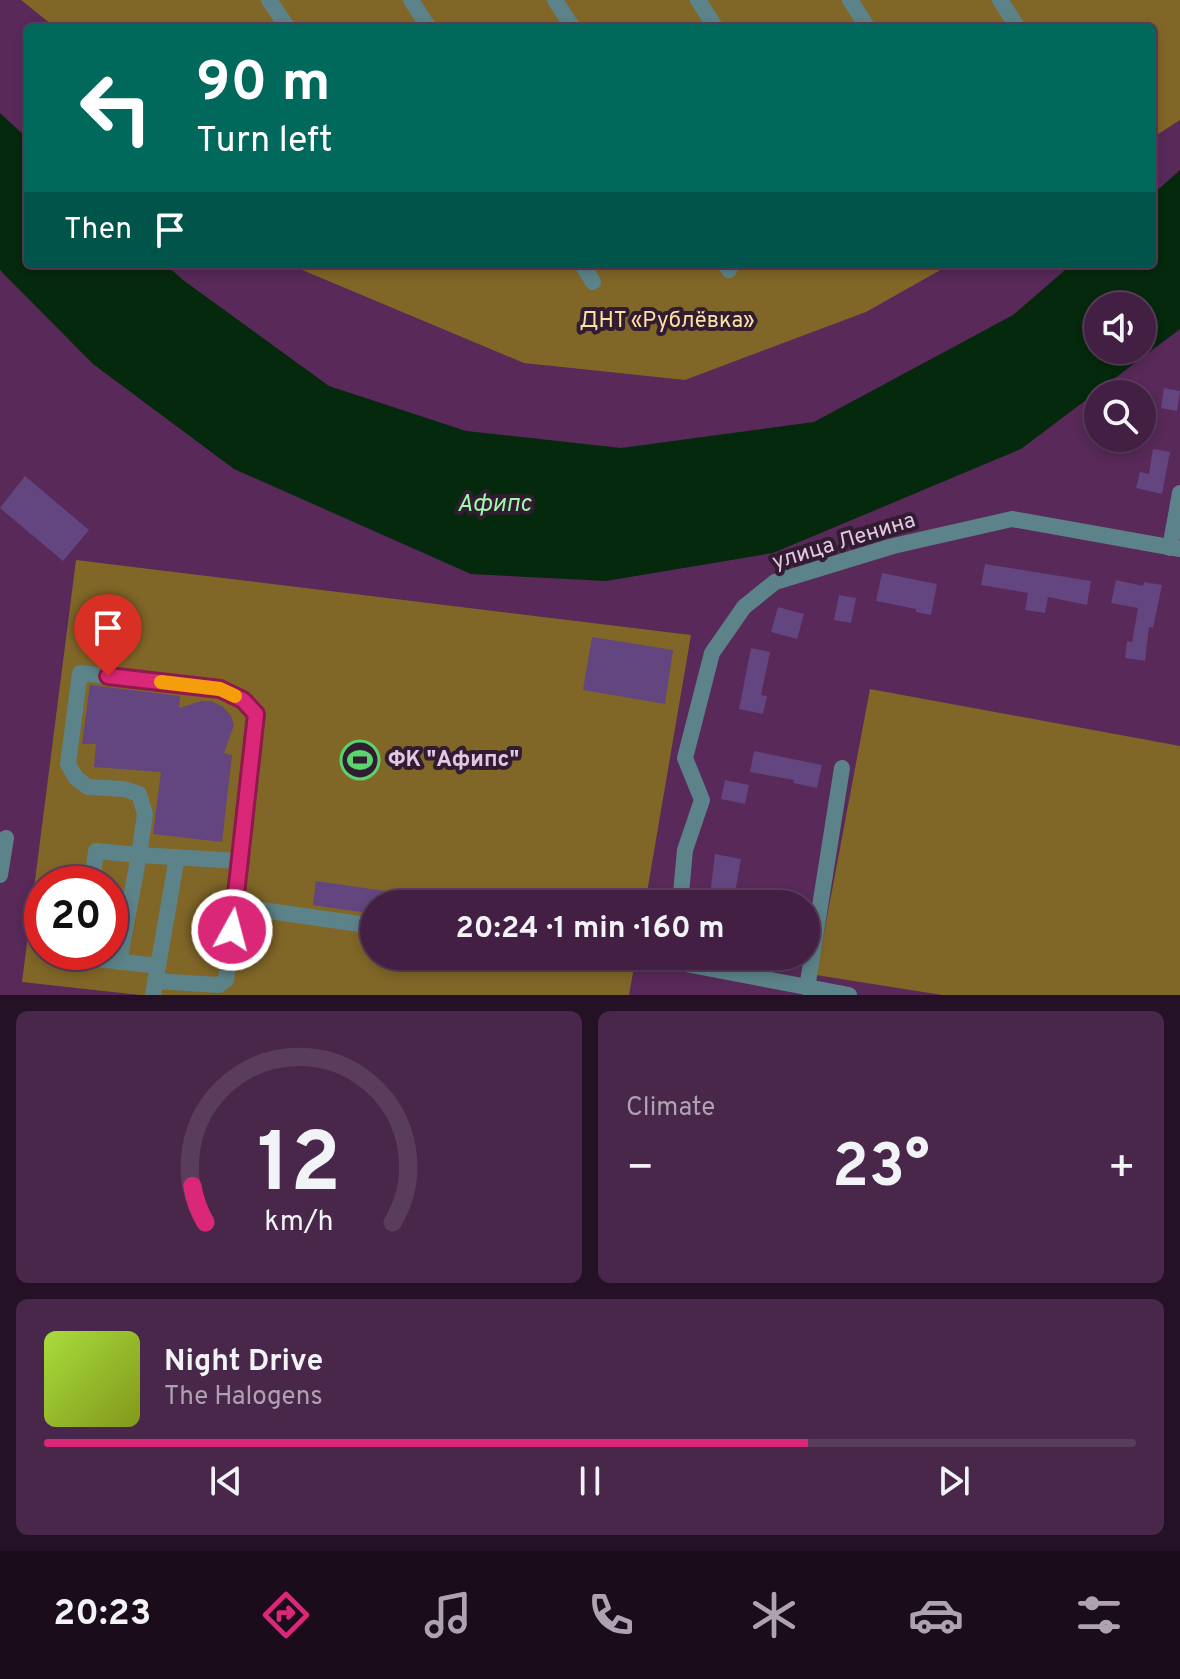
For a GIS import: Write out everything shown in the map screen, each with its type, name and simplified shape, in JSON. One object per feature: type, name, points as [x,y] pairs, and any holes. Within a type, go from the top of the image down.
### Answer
[{"type":"street","points":[[269,0],[285,24]]},
{"type":"street","points":[[411,0],[426,24]]},
{"type":"street","points":[[555,0],[570,24]]},
{"type":"street","points":[[698,0],[713,24]]},
{"type":"street","points":[[850,0],[865,24]]},
{"type":"street","points":[[1000,0],[1015,24]]},
{"type":"street","points":[[584,268],[593,282]]},
{"type":"street","points":[[1175,548],[1180,493]]},
{"type":"street","name":"улица Ленина","points":[[681,890],[685,850],[702,800],[685,758],[712,653],[744,607],[775,582],[893,546],[1012,519],[1175,548]]},
{"type":"street","points":[[128,914],[145,814],[139,794],[124,789],[88,787],[76,778],[68,764],[80,673],[220,689],[243,700],[256,714],[226,980],[219,985],[155,981],[128,967]]},
{"type":"street","points":[[807,988],[842,768]]},
{"type":"street","points":[[0,875],[6,838]]},
{"type":"street","points":[[94,866],[96,851],[239,861]]},
{"type":"street","points":[[155,981],[177,857]]},
{"type":"street","points":[[234,906],[360,924]]},
{"type":"street","points":[[725,970],[849,995]]},
{"type":"green space","points":[[21,0],[1180,0],[1180,120],[1156,135],[1156,24],[51,24]]},
{"type":"green space","name":"ДНТ «Рублёвка»","points":[[298,268],[944,268],[866,312],[685,380],[524,363]]},
{"type":"green space","name":"ФК \"Афипс\"","points":[[76,560],[691,635],[647,890],[360,890],[360,970],[633,970],[629,995],[140,995],[22,982],[24,966],[24,970],[128,970],[128,866],[37,866]]},
{"type":"green space","points":[[870,689],[1180,746],[1180,995],[942,995],[816,975],[820,970],[820,954]]},
{"type":"water","name":"Афипс","points":[[0,113],[24,135],[24,268],[170,268],[329,386],[466,431],[621,448],[814,422],[1013,315],[1067,268],[1156,268],[1156,191],[1180,170],[1180,329],[1156,347],[1156,292],[1084,292],[1084,364],[1134,364],[1112,380],[1084,380],[1084,401],[1021,449],[773,553],[606,581],[471,574],[234,469],[93,364],[0,270]]},
{"type":"building","points":[[1164,388],[1180,391],[1177,411],[1161,408]]},
{"type":"building","points":[[1156,450],[1170,452],[1162,494],[1136,488],[1140,472],[1149,474],[1153,452]]},
{"type":"building","points":[[25,476],[89,530],[63,561],[0,508]]},
{"type":"building","points":[[985,564],[1091,581],[1087,605],[1048,597],[1045,613],[1025,610],[1028,593],[981,585]]},
{"type":"building","points":[[882,573],[937,584],[931,615],[876,601]]},
{"type":"building","points":[[1116,580],[1143,586],[1144,582],[1162,585],[1153,628],[1149,627],[1145,661],[1125,658],[1127,641],[1132,642],[1138,608],[1111,603]]},
{"type":"building","points":[[839,595],[856,598],[851,623],[834,620]]},
{"type":"building","points":[[778,607],[804,614],[797,639],[771,632]]},
{"type":"building","points":[[592,637],[673,650],[665,704],[583,690]]},
{"type":"building","points":[[751,648],[770,652],[761,695],[767,696],[763,714],[739,709]]},
{"type":"building","points":[[90,685],[180,696],[179,708],[211,701],[231,716],[234,725],[224,753],[232,755],[222,842],[153,834],[161,772],[94,767],[96,744],[82,744]]},
{"type":"building","points":[[754,751],[822,765],[817,788],[793,783],[794,780],[750,772]]},
{"type":"building","points":[[725,780],[749,785],[745,804],[721,799]]},
{"type":"building","points":[[715,854],[741,859],[735,890],[711,890]]},
{"type":"building","points":[[316,881],[378,890],[360,890],[360,912],[313,905]]},
{"type":"slow traffic","points":[[161,682],[220,689],[235,696]]},
{"type":"place","name":"ФК \"Афипс\"","points":[[360,760]]},
{"type":"route","points":[[108,676],[220,689],[243,700],[256,714],[232,930]]}]
